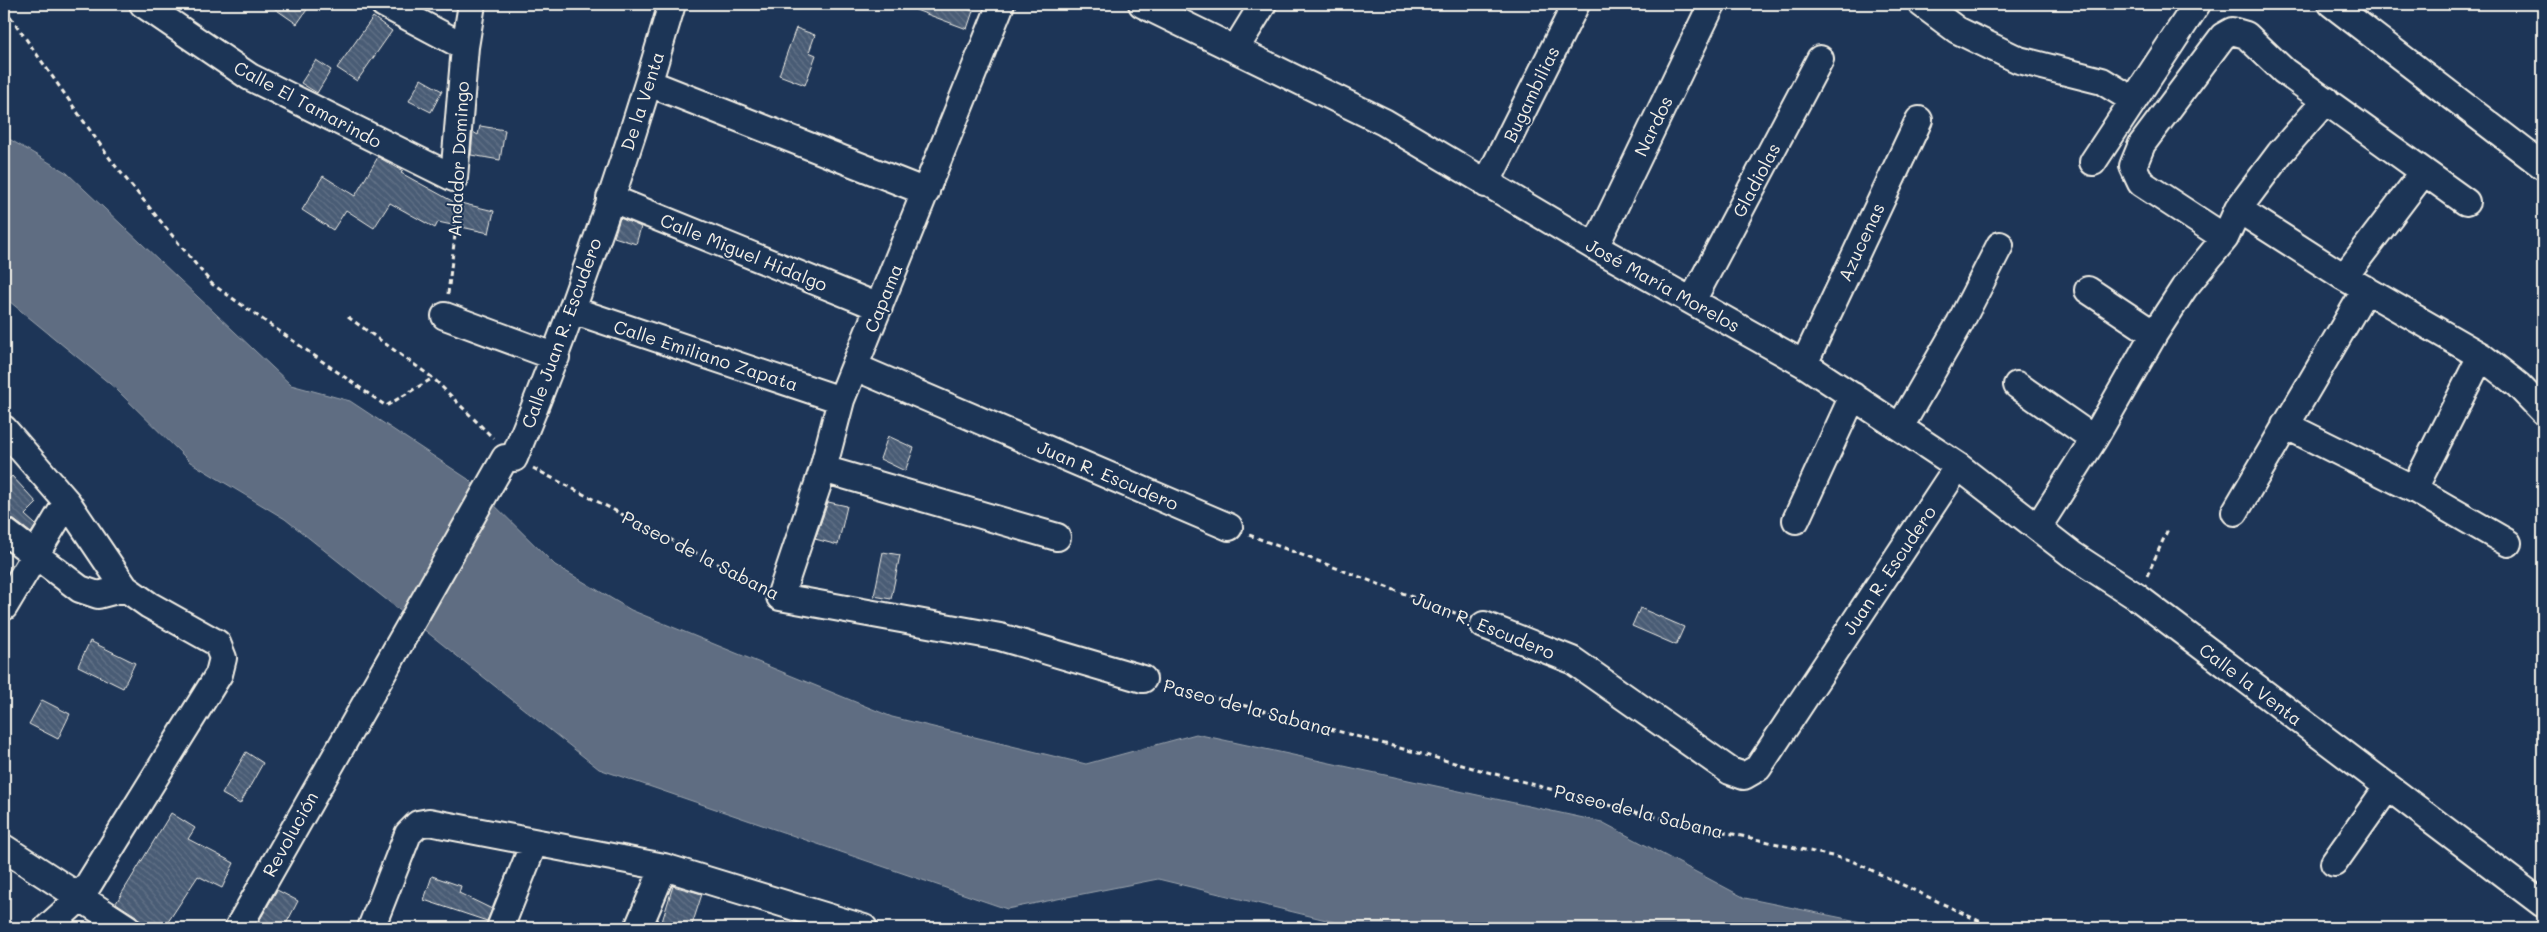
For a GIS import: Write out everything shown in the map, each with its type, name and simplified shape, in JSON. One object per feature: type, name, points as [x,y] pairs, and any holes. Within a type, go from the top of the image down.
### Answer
[{"type":"street","name":"Calle El Tamarindo","points":[[143,4],[250,77],[454,178]]},
{"type":"street","points":[[384,4],[465,47]]},
{"type":"street","name":"Andador Domingo","points":[[454,178],[465,47],[472,4]]},
{"type":"street","name":"De la Venta","points":[[610,198],[649,83],[672,4]]},
{"type":"street","name":"Capama","points":[[780,597],[823,470],[841,400],[1001,4]]},
{"type":"street","name":"José María Morelos","points":[[1142,4],[1364,111],[1595,248],[1804,364],[1958,466]]},
{"type":"street","points":[[1236,48],[1263,4]]},
{"type":"street","name":"Bugambilias","points":[[1486,184],[1576,4]]},
{"type":"street","name":"Nardos","points":[[1595,248],[1712,4]]},
{"type":"street","points":[[1922,4],[1957,30],[2019,60],[2102,81],[2133,100]]},
{"type":"street","points":[[2093,162],[2197,4]]},
{"type":"street","points":[[2336,5],[2543,166]]},
{"type":"street","points":[[2225,238],[2141,183],[2134,166],[2142,144],[2223,36],[2232,31],[2246,35],[2284,71],[2423,173],[2466,202]]},
{"type":"street","name":"Gladiolas","points":[[1692,301],[1820,59]]},
{"type":"street","points":[[649,83],[926,192]]},
{"type":"street","points":[[2038,527],[2094,439],[2154,334],[2184,288],[2225,238],[2238,209],[2280,153],[2326,100]]},
{"type":"street","name":"Azucenas","points":[[1804,364],[1919,120]]},
{"type":"street","points":[[2235,512],[2286,425],[2355,283],[2423,173]]},
{"type":"street","name":"Calle Miguel Hidalgo","points":[[610,198],[879,307]]},
{"type":"street","name":"Calle Juan R. Escudero","points":[[343,740],[509,458],[556,357],[610,198]]},
{"type":"street","points":[[2238,209],[2355,283],[2481,356],[2518,385],[2543,411]]},
{"type":"street","points":[[1900,426],[1960,323],[2000,244]]},
{"type":"street","points":[[2088,290],[2154,334]]},
{"type":"street","name":"Calle Emiliano Zapata","points":[[572,310],[841,400]]},
{"type":"street","points":[[445,316],[556,357]]},
{"type":"street","points":[[2414,489],[2481,356]]},
{"type":"street","name":"Juan R. Escudero","points":[[855,367],[1229,527]]},
{"type":"street","points":[[2017,385],[2094,439]]},
{"type":"street","points":[[1796,520],[1853,396]]},
{"type":"street","points":[[2286,425],[2414,489],[2508,543]]},
{"type":"street","points":[[4,429],[67,502],[125,588],[149,605],[217,643],[223,658],[219,674],[80,898],[47,928]]},
{"type":"street","name":"Juan R. Escudero","points":[[1484,625],[1572,660],[1730,770],[1744,776],[1758,768],[1958,466]]},
{"type":"street","name":"Calle la Venta","points":[[1958,466],[2074,556],[2137,597],[2387,788],[2543,904]]},
{"type":"street","points":[[823,470],[1057,537]]},
{"type":"street","points":[[4,607],[67,502]]},
{"type":"street","points":[[4,532],[80,589],[98,595],[125,588]]},
{"type":"street","name":"Paseo de la Sabana","points":[[780,597],[1000,637],[1144,679]]},
{"type":"street","name":"Revolución","points":[[238,928],[343,740]]},
{"type":"street","points":[[2334,862],[2387,788]]},
{"type":"street","points":[[371,928],[408,834],[418,824],[429,822],[664,867],[864,928]]},
{"type":"street","points":[[500,928],[534,843]]},
{"type":"street","points":[[4,848],[126,928]]},
{"type":"street","points":[[638,928],[664,867]]},
{"type":"path","points":[[5,9],[113,163],[212,284],[386,406],[433,378]]},
{"type":"path","name":"Andador Domingo","points":[[445,316],[460,201],[454,178]]},
{"type":"path","name":"Paseo de la Sabana","points":[[348,317],[433,378],[509,458],[780,597]]},
{"type":"path","name":"Juan R. Escudero","points":[[1229,527],[1484,625]]},
{"type":"path","points":[[2137,597],[2168,529]]},
{"type":"path","name":"Paseo de la Sabana","points":[[1144,679],[1638,813],[1850,860],[1994,928]]},
{"type":"water","points":[[4,136],[67,173],[291,385],[350,401],[468,479],[555,565],[631,610],[892,717],[1086,764],[1196,734],[1602,822],[1745,898],[1891,928],[1359,928],[1158,879],[1007,909],[599,769],[285,519],[190,462],[115,388],[4,297]]},
{"type":"building","points":[[268,4],[311,4],[297,24]]},
{"type":"building","points":[[905,4],[954,4],[973,11],[967,29],[905,6]]},
{"type":"building","points":[[373,17],[392,31],[357,81],[337,68]]},
{"type":"building","points":[[796,28],[815,35],[809,52],[816,55],[805,85],[779,75]]},
{"type":"building","points":[[316,60],[331,70],[317,93],[301,83]]},
{"type":"building","points":[[421,79],[442,91],[431,112],[409,101]]},
{"type":"building","points":[[480,126],[505,130],[500,160],[471,155],[473,132],[478,135]]},
{"type":"building","points":[[378,157],[403,171],[401,173],[452,201],[494,211],[489,233],[438,222],[435,228],[390,203],[374,228],[346,210],[333,230],[302,210],[323,176],[355,196]]},
{"type":"building","points":[[620,218],[641,227],[636,244],[614,237]]},
{"type":"building","points":[[888,436],[914,448],[905,471],[880,459]]},
{"type":"building","points":[[12,476],[37,503],[25,515],[36,525],[31,533],[13,519],[4,516],[4,484]]},
{"type":"building","points":[[828,502],[847,506],[838,545],[815,539]]},
{"type":"building","points":[[883,552],[900,555],[891,599],[874,596]]},
{"type":"building","points":[[1640,608],[1684,627],[1676,645],[1632,626]]},
{"type":"building","points":[[90,641],[135,663],[123,688],[78,666]]},
{"type":"building","points":[[42,700],[70,714],[58,739],[29,724]]},
{"type":"building","points":[[246,752],[263,763],[240,804],[222,794]]},
{"type":"building","points":[[171,813],[195,828],[188,839],[234,863],[222,888],[198,876],[164,928],[142,928],[136,916],[116,903]]},
{"type":"building","points":[[432,876],[461,886],[459,893],[492,909],[487,921],[424,900]]},
{"type":"building","points":[[673,886],[702,894],[691,928],[660,928]]},
{"type":"building","points":[[277,890],[298,901],[284,928],[255,928]]}]
